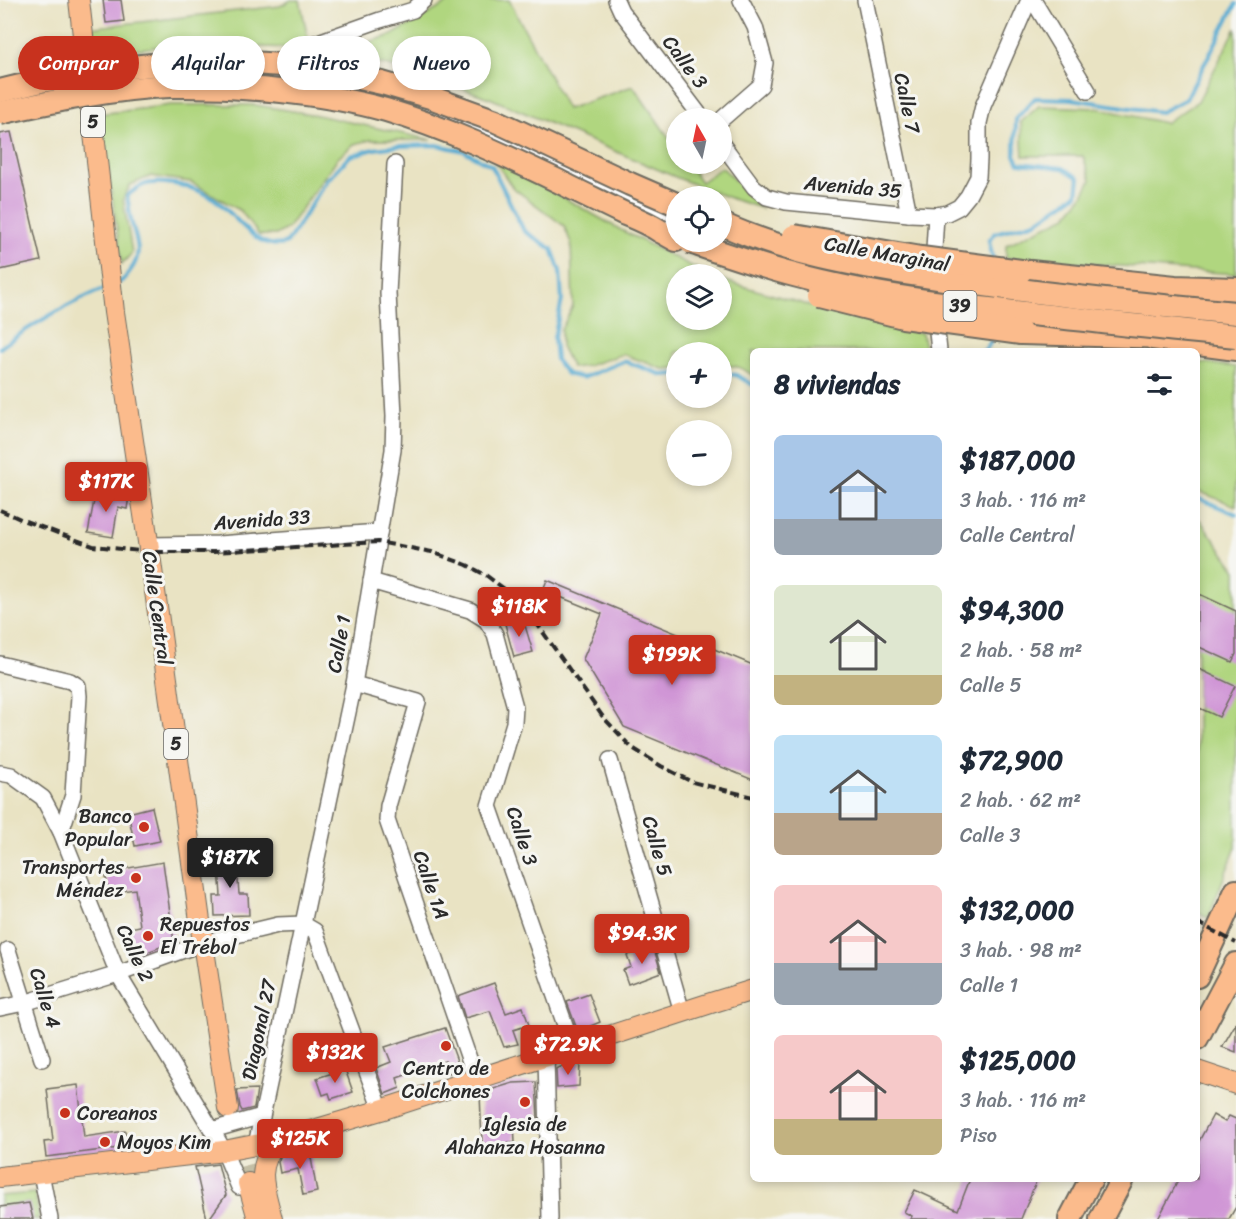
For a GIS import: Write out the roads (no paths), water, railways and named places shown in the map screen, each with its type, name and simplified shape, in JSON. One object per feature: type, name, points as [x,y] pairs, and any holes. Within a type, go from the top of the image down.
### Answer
[{"type":"highway","points":[[0,90],[131,67],[182,62],[222,61],[328,71],[430,97],[496,121],[666,200]]},
{"type":"highway","points":[[0,113],[117,91],[169,86],[226,87],[328,98],[385,110],[450,132],[499,152],[666,231]]},
{"type":"highway","points":[[732,221],[762,230],[921,258],[1175,287],[1236,289]]},
{"type":"highway","name":"39","points":[[732,228],[771,243],[831,260],[895,272],[1054,295],[1236,313]]},
{"type":"highway","points":[[699,252],[715,263],[762,281],[893,315],[929,321],[1021,333],[1151,338],[1236,336]]},
{"type":"highway","name":"39","points":[[718,252],[795,276],[920,300],[981,309],[1236,336]]},
{"type":"highway","points":[[1175,287],[1236,302]]},
{"type":"highway","points":[[1151,338],[1236,349]]},
{"type":"highway","points":[[1200,969],[1236,891]]},
{"type":"highway","points":[[1200,1032],[1236,964]]},
{"type":"highway","points":[[1070,1219],[1089,1182]]},
{"type":"highway","points":[[1101,1219],[1120,1182]]},
{"type":"main road","name":"Calle Central","points":[[79,0],[83,36]]},
{"type":"main road","name":"Calle Central","points":[[89,90],[114,312],[228,1108]]},
{"type":"main road","points":[[0,1177],[224,1151],[276,1141],[381,1110],[750,991]]},
{"type":"main road","points":[[1203,1073],[1236,1084]]},
{"type":"main road","points":[[272,1219],[262,1176],[269,1151],[276,1141]]},
{"type":"main road","points":[[243,1185],[258,1219]]},
{"type":"street","points":[[335,36],[413,10],[424,0]]},
{"type":"street","name":"Calle 3","points":[[616,0],[628,20],[694,108]]},
{"type":"street","points":[[732,110],[761,84],[765,63],[755,27],[741,0]]},
{"type":"street","name":"Calle 7","points":[[865,0],[909,214]]},
{"type":"street","points":[[1031,0],[1088,91]]},
{"type":"street","points":[[939,348],[933,288],[936,215],[959,207],[978,177],[982,106],[1031,0]]},
{"type":"street","points":[[139,77],[211,73],[257,76],[339,87],[386,97],[463,123],[666,212]]},
{"type":"street","points":[[0,101],[54,90]]},
{"type":"street","name":"Avenida 35","points":[[732,158],[753,186],[767,197],[786,202],[936,215]]},
{"type":"street","points":[[546,161],[650,214],[666,228]]},
{"type":"street","name":"Calle 1","points":[[303,924],[354,684],[393,450],[388,293],[395,164]]},
{"type":"street","name":"Calle Marginal","points":[[732,237],[775,252],[823,265],[933,288]]},
{"type":"street","name":"Calle Marginal","points":[[732,245],[819,271],[878,284],[933,288],[1236,322]]},
{"type":"street","name":"Avenida 33","points":[[148,545],[218,544],[379,532]]},
{"type":"street","name":"Calle 3","points":[[371,581],[470,610],[486,620],[495,634],[515,707],[514,723],[489,806],[573,1048]]},
{"type":"street","points":[[0,664],[70,681],[78,686],[80,696],[73,795],[61,832]]},
{"type":"street","name":"Calle 1A","points":[[354,684],[417,702],[388,806],[387,820],[476,1079]]},
{"type":"street","name":"Calle 5","points":[[610,760],[682,1012]]},
{"type":"street","name":"Calle 2","points":[[0,773],[11,776],[43,798],[61,832],[118,975],[243,1185]]},
{"type":"street","points":[[0,1008],[118,975],[203,943],[278,925],[303,924],[315,931],[381,1110]]},
{"type":"street","name":"Diagonal 27","points":[[256,1145],[303,924]]},
{"type":"street","name":"Calle 4","points":[[8,950],[42,1059]]},
{"type":"street","points":[[546,1056],[550,1219]]},
{"type":"street","points":[[212,1130],[262,1116]]},
{"type":"street","points":[[41,1173],[50,1219]]},
{"type":"waterway","points":[[993,260],[989,241],[995,233],[1036,222],[1077,194],[1079,178],[1063,168],[1019,163],[1015,155],[1016,119],[1035,98],[1072,99],[1161,112],[1186,99],[1236,4]]},
{"type":"waterway","points":[[116,284],[126,277],[137,258],[138,246],[127,196],[140,186],[153,183],[172,184],[202,192],[222,205],[256,238],[276,245],[287,243],[327,180],[350,156],[374,149],[437,145],[464,151],[492,166],[524,231],[552,249],[560,271],[562,300],[554,338],[556,360],[567,374],[583,378],[624,361],[666,375]]},
{"type":"waterway","points":[[0,348],[51,315],[106,288]]},
{"type":"waterway","points":[[987,348],[993,338]]},
{"type":"waterway","points":[[732,374],[750,383]]},
{"type":"waterway","points":[[1200,499],[1236,514]]},
{"type":"tunnel","points":[[228,1108],[248,1183]]},
{"type":"railway","points":[[0,510],[93,546],[150,552],[214,552],[378,542],[432,552],[467,565],[507,591],[528,611],[603,717],[631,747],[692,782],[750,796]]},
{"type":"railway","points":[[1200,924],[1236,943]]},
{"type":"place","name":"Banco Popular","points":[[144,827]]},
{"type":"place","name":"Transportes Méndez","points":[[136,878]]},
{"type":"place","name":"Repuestos El Trébol","points":[[148,936]]},
{"type":"place","name":"Centro de Colchones","points":[[446,1046]]},
{"type":"place","name":"Iglesia de Alahanza Hosanna","points":[[525,1102]]},
{"type":"place","name":"Coreanos","points":[[65,1113]]},
{"type":"place","name":"Moyos Kim","points":[[105,1142]]}]
